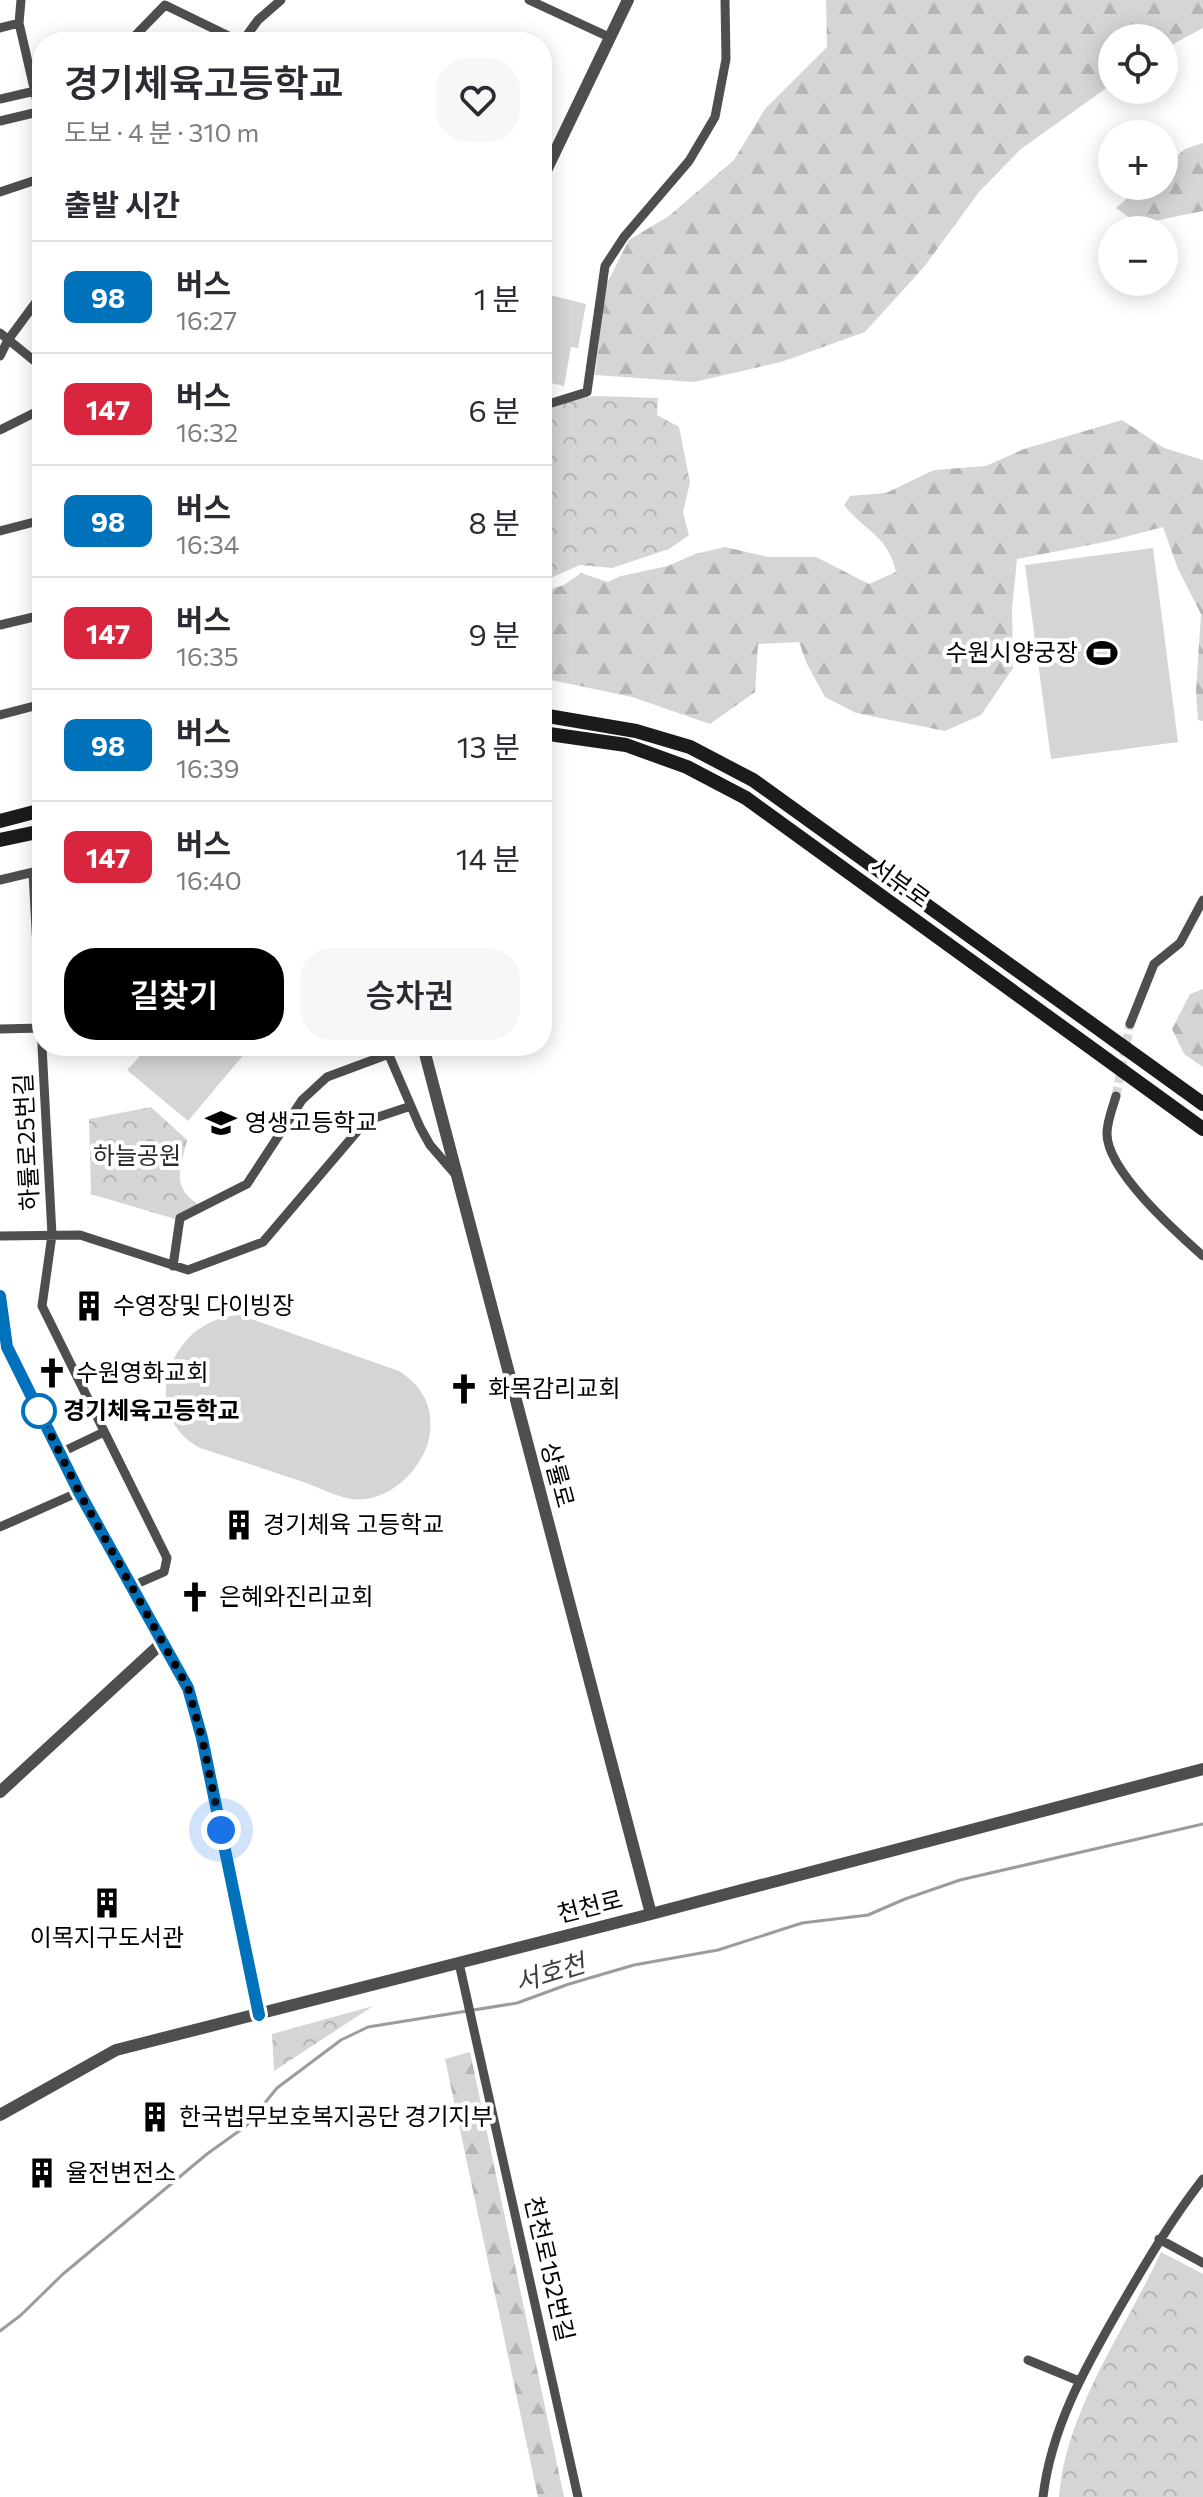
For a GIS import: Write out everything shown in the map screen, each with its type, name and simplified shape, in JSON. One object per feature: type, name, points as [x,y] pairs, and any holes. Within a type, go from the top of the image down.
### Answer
[{"type":"main road","name":"서부로","points":[[552,717],[636,731],[690,747],[753,780],[1203,1104]]},
{"type":"main road","name":"서부로","points":[[552,734],[626,745],[687,767],[746,798],[1203,1129]]},
{"type":"main road","points":[[0,821],[32,813]]},
{"type":"main road","points":[[0,840],[32,833]]},
{"type":"street","points":[[21,0],[19,23],[32,78]]},
{"type":"street","points":[[249,32],[281,0]]},
{"type":"street","points":[[529,0],[609,37]]},
{"type":"street","points":[[552,158],[628,0]]},
{"type":"street","points":[[552,403],[587,392],[605,266],[624,237],[689,161],[715,117],[726,59],[725,0]]},
{"type":"street","points":[[138,32],[165,2],[223,32]]},
{"type":"street","points":[[0,28],[19,23]]},
{"type":"street","points":[[0,99],[32,92]]},
{"type":"street","points":[[0,121],[32,112]]},
{"type":"street","points":[[0,192],[32,181]]},
{"type":"street","points":[[0,356],[4,337],[32,305]]},
{"type":"street","points":[[4,337],[32,359]]},
{"type":"street","points":[[0,430],[32,414]]},
{"type":"street","points":[[0,531],[32,523]]},
{"type":"street","points":[[0,625],[32,617]]},
{"type":"street","points":[[0,715],[32,707]]},
{"type":"street","points":[[0,880],[32,872]]},
{"type":"street","points":[[1130,1024],[1154,964],[1180,943],[1203,900]]},
{"type":"street","points":[[0,1029],[32,1028]]},
{"type":"street","name":"하률로25번길","points":[[43,1056],[52,1235],[42,1306],[167,1558],[164,1572],[132,1586]]},
{"type":"street","points":[[173,1266],[180,1218],[247,1184],[302,1100],[327,1077],[374,1056]]},
{"type":"street","points":[[390,1056],[430,1145],[456,1175]]},
{"type":"street","name":"상률로","points":[[426,1056],[651,1914]]},
{"type":"street","points":[[1116,1096],[1107,1132],[1113,1159],[1158,1216],[1203,1256]]},
{"type":"street","name":"하률로25번길","points":[[0,1236],[80,1235],[188,1270],[263,1242],[366,1121],[411,1106]]},
{"type":"street","points":[[0,1296],[7,1347],[79,1492],[188,1688],[202,1738],[259,2015]]},
{"type":"street","points":[[60,1453],[104,1432]]},
{"type":"street","points":[[0,1527],[79,1492]]},
{"type":"street","points":[[0,1792],[164,1641]]},
{"type":"street","name":"천천로","points":[[0,2115],[116,2050],[1203,1769]]},
{"type":"street","name":"천천로152번길","points":[[459,1963],[578,2497]]},
{"type":"street","points":[[1043,2497],[1046,2472],[1065,2411],[1079,2381],[1159,2239],[1203,2179]]},
{"type":"street","points":[[1159,2239],[1203,2263]]},
{"type":"street","points":[[1028,2360],[1079,2381]]},
{"type":"green space","points":[[826,0],[1203,0],[1203,28],[1178,41],[1178,24],[1098,24],[1098,94],[1021,149],[979,192],[924,267],[865,332],[781,362],[694,382],[595,375],[605,287],[629,240],[669,216],[734,160],[765,109],[827,47]]},
{"type":"green space","points":[[1203,143],[1203,211],[1178,216],[1128,216],[1116,208],[1125,200],[1178,200],[1178,155]]},
{"type":"green space","points":[[552,296],[586,304],[578,348],[571,347],[564,386],[552,383]]},
{"type":"green space","points":[[597,396],[658,398],[657,415],[679,427],[690,482],[683,513],[689,535],[669,549],[612,568],[580,565],[552,578],[552,401]]},
{"type":"green space","points":[[1122,420],[1164,448],[1203,460],[1203,721],[1198,720],[1196,690],[1201,614],[1178,569],[1163,527],[1017,559],[1012,608],[1013,668],[981,715],[945,731],[856,713],[825,697],[799,642],[758,644],[755,692],[710,724],[632,697],[552,680],[552,589],[581,573],[608,582],[725,547],[768,557],[816,557],[869,584],[896,572],[882,542],[844,505],[850,496],[886,493],[934,470],[986,466],[1024,449]]},
{"type":"green space","name":"수원시양궁장","points":[[1153,548],[1178,742],[1051,759],[1025,565]]},
{"type":"green space","points":[[1203,989],[1203,1067],[1184,1054],[1172,1029],[1190,994]]},
{"type":"green space","points":[[140,1056],[243,1056],[188,1121],[127,1070]]},
{"type":"green space","name":"하늘공원","points":[[151,1107],[187,1140],[180,1167],[181,1183],[189,1197],[198,1204],[175,1219],[91,1194],[89,1119]]},
{"type":"green space","points":[[240,1315],[399,1371],[414,1383],[428,1405],[430,1433],[421,1458],[403,1481],[379,1496],[346,1498],[200,1448],[180,1433],[169,1413],[166,1392],[169,1370],[179,1349],[195,1332],[215,1320]]},
{"type":"green space","points":[[373,2006],[274,2071],[272,2034]]},
{"type":"green space","points":[[470,2052],[564,2497],[538,2497],[445,2059]]},
{"type":"green space","points":[[1161,2252],[1203,2274],[1203,2497],[1059,2497],[1064,2465],[1085,2402]]},
{"type":"waterway","name":"서호천","points":[[0,2331],[63,2274],[207,2154],[246,2126],[277,2088],[341,2040],[368,2027],[517,2003],[634,1965],[718,1950],[802,1923],[868,1915],[960,1880],[1203,1824]]},
{"type":"tunnel","points":[[1116,1096],[1130,1024]]},
{"type":"bus line","name":"98","points":[[0,1296],[7,1347],[79,1492],[188,1688],[202,1738],[259,2015]]},
{"type":"place","name":"수원시양궁장","points":[[1102,653]]},
{"type":"place","name":"영생고등학교","points":[[221,1123]]},
{"type":"place","name":"수영장및 다이빙장","points":[[89,1306]]},
{"type":"place","name":"수원영화교회","points":[[52,1373]]},
{"type":"place","name":"화목감리교회","points":[[464,1389]]},
{"type":"place","name":"경기체육고등학교","points":[[39,1411]]},
{"type":"place","name":"경기체육 고등학교","points":[[239,1525]]},
{"type":"place","name":"은혜와진리교회","points":[[195,1597]]},
{"type":"place","name":"이목지구도서관","points":[[107,1903]]},
{"type":"place","name":"한국법무보호복지공단 경기지부","points":[[155,2117]]},
{"type":"place","name":"율전변전소","points":[[42,2173]]},
{"type":"route","points":[[39,1411],[79,1492],[188,1688],[221,1830]]}]
